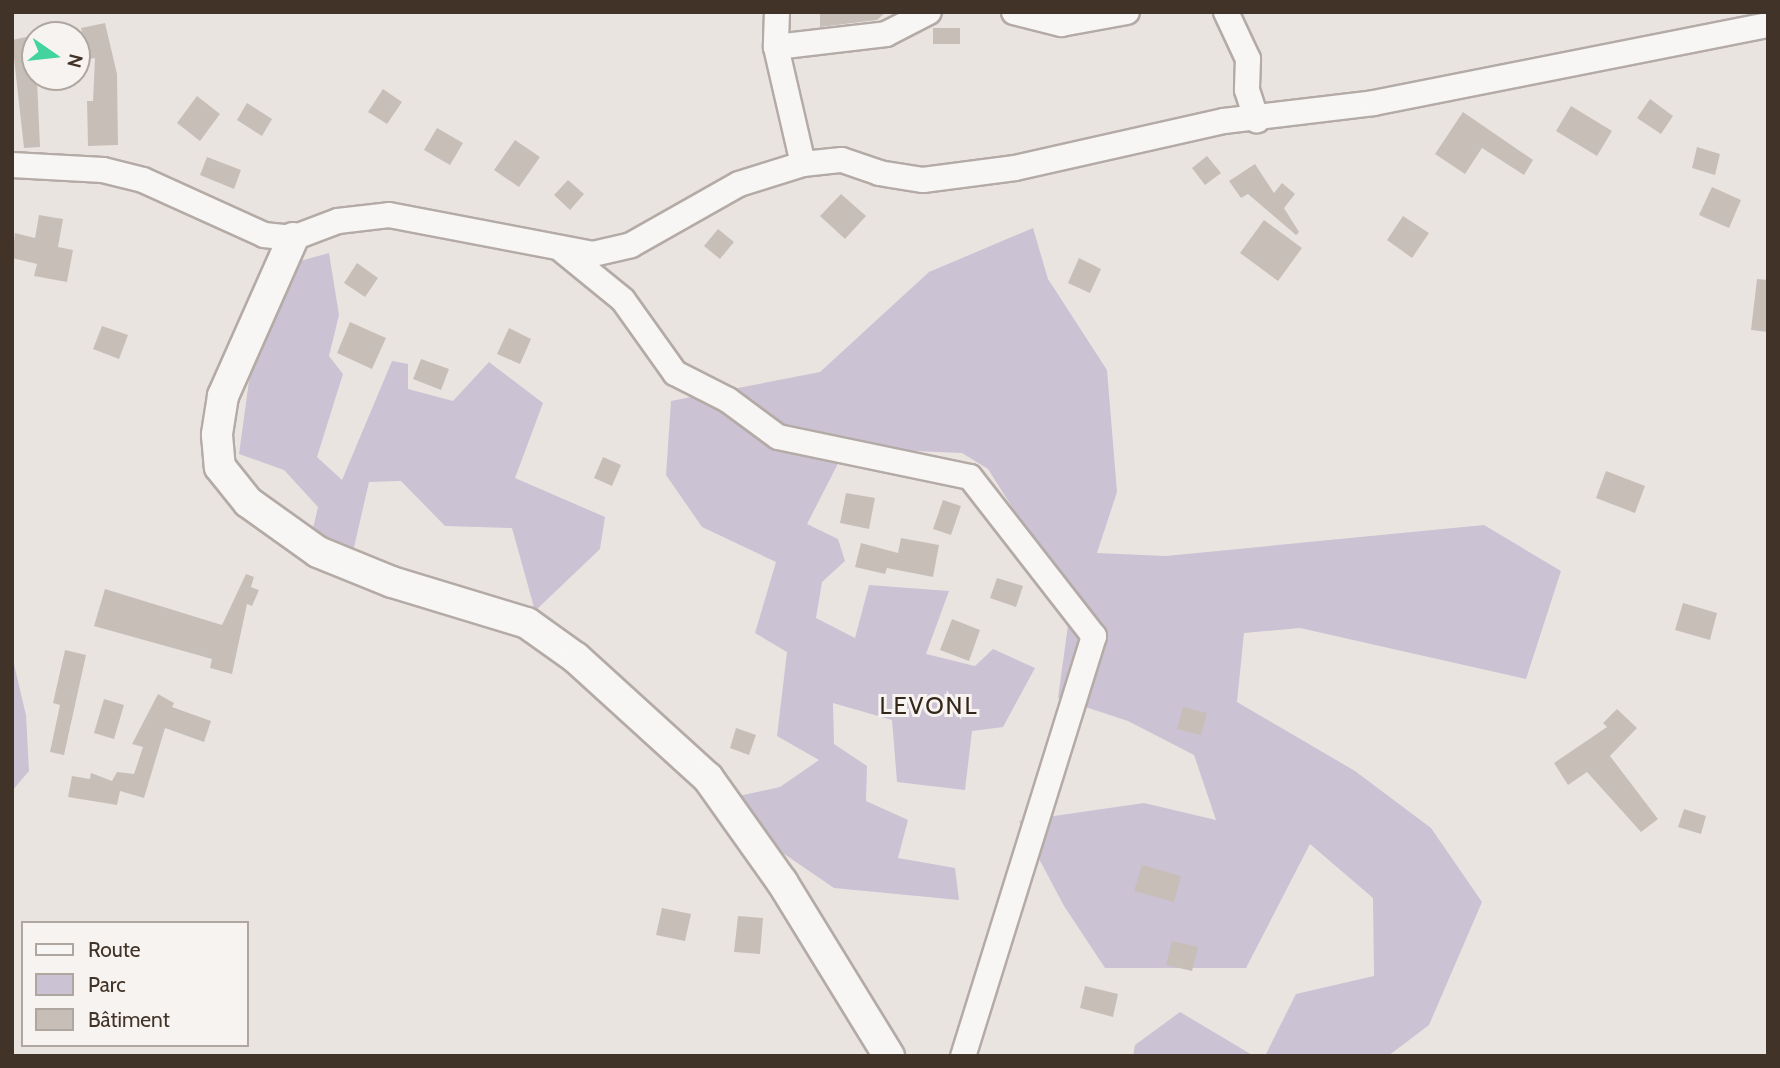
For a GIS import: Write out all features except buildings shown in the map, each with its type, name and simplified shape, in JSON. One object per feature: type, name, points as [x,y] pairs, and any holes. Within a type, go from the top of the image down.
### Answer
[{"type":"street","points":[[777,12],[776,47],[803,164]]},
{"type":"street","points":[[776,47],[886,34],[929,12]]},
{"type":"street","points":[[1014,12],[1061,24],[1127,12]]},
{"type":"street","points":[[1226,12],[1248,59],[1247,90],[1257,120]]},
{"type":"street","points":[[12,165],[103,170],[143,180],[244,228],[293,238],[338,221],[389,215],[593,254],[620,249],[739,184],[803,164],[842,160],[879,173],[923,180],[1015,168],[1224,121],[1257,120],[1374,103],[1768,25]]},
{"type":"street","points":[[293,238],[223,396],[217,435],[220,467],[248,502],[318,552],[392,582],[527,623],[576,658],[708,778],[782,882],[889,1056]]},
{"type":"street","points":[[560,247],[623,300],[675,373],[728,400],[778,437],[970,477],[1094,636],[963,1056]]},
{"type":"green space","points":[[1033,228],[1048,279],[1107,370],[1117,492],[1097,553],[1166,556],[1484,525],[1561,571],[1526,679],[1300,628],[1244,633],[1237,702],[1355,771],[1431,828],[1482,902],[1429,1025],[1388,1056],[1265,1056],[1296,994],[1374,976],[1373,898],[1310,844],[1246,968],[1105,968],[1064,906],[1019,821],[1144,803],[1216,820],[1194,755],[1128,721],[1058,698],[1069,618],[1036,545],[988,469],[962,453],[846,448],[807,524],[838,539],[845,561],[822,582],[816,618],[855,638],[869,585],[949,591],[926,654],[975,666],[993,649],[1035,668],[1003,727],[972,731],[965,790],[897,782],[892,720],[833,703],[834,744],[867,766],[866,801],[908,820],[898,858],[955,868],[959,900],[834,888],[774,847],[734,797],[780,787],[819,760],[777,736],[787,652],[755,633],[776,562],[702,527],[666,475],[671,401],[820,372],[929,272]]},
{"type":"green space","points":[[329,253],[339,315],[329,356],[343,374],[317,457],[342,480],[392,361],[408,364],[408,389],[453,401],[489,362],[543,403],[515,478],[605,517],[600,549],[535,611],[512,528],[445,526],[401,481],[369,482],[352,556],[310,541],[318,507],[284,470],[239,454],[264,271]]},
{"type":"green space","points":[[12,656],[26,715],[29,771],[12,791]]},
{"type":"green space","points":[[1180,1012],[1254,1056],[1133,1056],[1135,1045]]},
{"type":"district","name":"LEVONL","points":[[929,706]]}]
